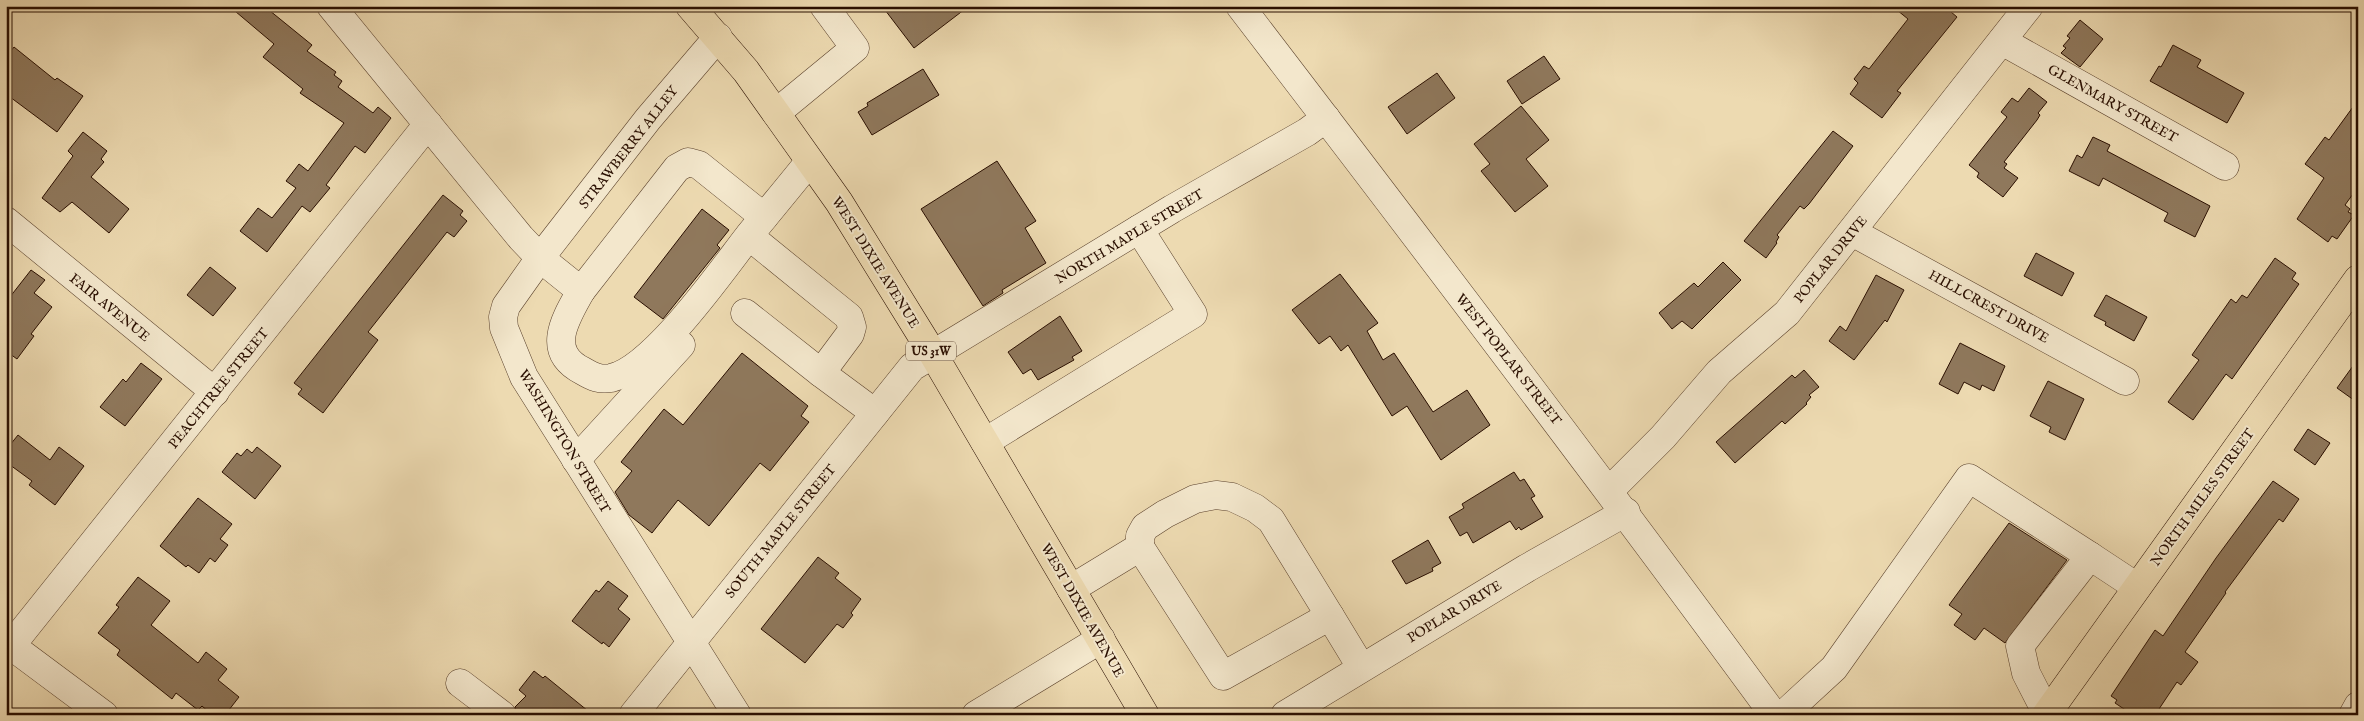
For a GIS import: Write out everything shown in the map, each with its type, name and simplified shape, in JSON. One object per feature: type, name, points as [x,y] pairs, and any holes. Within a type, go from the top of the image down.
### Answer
[{"type":"main road","name":"WEST DIXIE AVENUE","points":[[693,7],[776,113],[839,202],[933,354],[1145,715]]},
{"type":"main road","name":"NORTH MILES STREET","points":[[2046,714],[2358,279]]},
{"type":"street","points":[[331,6],[540,258],[581,290]]},
{"type":"street","points":[[776,113],[855,48],[824,6]]},
{"type":"street","name":"WEST POPLAR STREET","points":[[1240,6],[1626,512],[1774,715]]},
{"type":"street","name":"POPLAR DRIVE","points":[[1609,491],[1663,437],[1719,372],[1788,312],[2029,6]]},
{"type":"street","name":"STRAWBERRY ALLEY","points":[[540,258],[648,119],[718,37]]},
{"type":"street","name":"GLENMARY STREET","points":[[2002,40],[2225,166]]},
{"type":"street","name":"NORTH MAPLE STREET","points":[[933,354],[1139,229],[1306,132],[1326,118]]},
{"type":"street","name":"PEACHTREE STREET","points":[[8,646],[215,392],[428,124]]},
{"type":"street","points":[[809,162],[757,227],[676,329],[630,370],[612,378],[597,379],[580,370],[568,360],[560,342],[563,324],[581,290],[677,168],[688,162],[699,165],[757,227],[849,317],[852,327],[850,334],[822,374]]},
{"type":"street","name":"FAIR AVENUE","points":[[6,221],[215,392]]},
{"type":"street","points":[[985,442],[1192,314],[1139,229]]},
{"type":"street","name":"HILLCREST DRIVE","points":[[1852,232],[2125,380]]},
{"type":"street","name":"WASHINGTON STREET","points":[[540,258],[506,306],[503,317],[504,328],[524,377],[737,715]]},
{"type":"street","points":[[746,312],[822,374],[875,413]]},
{"type":"street","points":[[576,460],[681,345],[681,338],[676,329]]},
{"type":"street","name":"SOUTH MAPLE STREET","points":[[634,715],[690,642],[912,368],[933,354]]},
{"type":"street","points":[[1783,715],[1834,668],[1968,478],[2137,587]]},
{"type":"street","points":[[1330,616],[1223,676],[1140,547],[1140,536],[1145,527],[1165,514],[1195,499],[1216,495],[1232,497],[1256,508],[1271,520],[1330,616],[1361,668]]},
{"type":"street","name":"POPLAR DRIVE","points":[[1285,715],[1527,568],[1626,512]]},
{"type":"street","points":[[1071,589],[1140,547]]},
{"type":"street","points":[[2046,714],[2026,674],[2020,646],[2090,556]]},
{"type":"street","points":[[981,713],[1101,640]]},
{"type":"street","points":[[8,646],[104,715]]},
{"type":"street","points":[[460,683],[502,715]]},
{"type":"street","points":[[2353,715],[2358,706]]},
{"type":"building","points":[[229,6],[264,6],[312,45],[307,51],[336,72],[334,75],[342,81],[338,87],[373,113],[378,107],[391,118],[365,153],[355,146],[326,185],[330,188],[310,212],[302,206],[267,252],[240,231],[258,208],[272,218],[296,188],[286,181],[299,164],[308,171],[344,123],[300,93],[303,89],[263,57],[274,44]]},
{"type":"building","points":[[882,6],[969,6],[914,48]]},
{"type":"building","points":[[1892,6],[1944,6],[1957,17],[1897,91],[1901,93],[1882,118],[1850,94],[1858,83],[1854,79],[1864,66],[1869,69],[1908,19]]},
{"type":"building","points":[[2080,20],[2103,39],[2080,67],[2061,53],[2066,48],[2063,46],[2070,38],[2067,36]]},
{"type":"building","points":[[2173,45],[2201,60],[2197,67],[2244,93],[2227,123],[2150,81],[2159,66],[2161,67]]},
{"type":"building","points":[[14,47],[55,80],[57,78],[83,96],[57,132],[6,94],[6,57]]},
{"type":"building","points":[[1544,56],[1560,79],[1522,104],[1507,81]]},
{"type":"building","points":[[923,69],[939,95],[872,135],[858,112],[868,106],[867,103]]},
{"type":"building","points":[[1437,73],[1455,98],[1407,134],[1388,107]]},
{"type":"building","points":[[2029,88],[2047,102],[2038,113],[2040,115],[2037,120],[2004,162],[2007,164],[2004,168],[2018,178],[2003,197],[1977,177],[1979,173],[1969,165],[2007,117],[2001,112],[2012,98],[2018,102]]},
{"type":"building","points":[[2358,100],[2358,187],[2345,205],[2350,209],[2348,212],[2354,215],[2337,239],[2332,236],[2328,242],[2297,219],[2324,178],[2305,164],[2325,137],[2329,140]]},
{"type":"building","points":[[1521,106],[1549,140],[1526,159],[1548,186],[1515,212],[1481,171],[1490,164],[1474,144]]},
{"type":"building","points":[[1833,131],[1853,146],[1809,204],[1804,209],[1800,206],[1777,235],[1779,237],[1777,243],[1766,258],[1744,241]]},
{"type":"building","points":[[83,132],[107,151],[101,159],[104,162],[91,177],[129,209],[109,233],[72,202],[60,212],[42,198],[73,156],[68,151]]},
{"type":"building","points":[[2093,137],[2110,145],[2107,151],[2210,206],[2195,237],[2164,221],[2168,213],[2103,178],[2099,186],[2069,171],[2077,155],[2082,158]]},
{"type":"building","points":[[997,161],[1036,221],[1025,228],[1046,263],[1002,290],[1003,293],[983,306],[921,209]]},
{"type":"building","points":[[443,195],[463,211],[460,215],[467,221],[454,237],[447,232],[368,332],[378,340],[323,413],[298,394],[302,389],[294,383]]},
{"type":"building","points":[[702,209],[729,230],[717,245],[720,248],[663,319],[634,297]]},
{"type":"building","points":[[2036,253],[2074,273],[2062,296],[2024,276]]},
{"type":"building","points":[[2275,258],[2296,273],[2292,279],[2299,284],[2232,379],[2226,374],[2193,420],[2168,402],[2199,360],[2192,355],[2231,299],[2236,303],[2242,295],[2247,298]]},
{"type":"building","points":[[1723,262],[1741,280],[1692,329],[1682,321],[1672,329],[1659,313],[1694,283],[1698,287]]},
{"type":"building","points":[[210,267],[236,288],[213,316],[187,295]]},
{"type":"building","points":[[31,270],[45,280],[34,293],[52,307],[31,334],[34,336],[17,359],[6,351],[6,302]]},
{"type":"building","points":[[1340,274],[1378,323],[1367,331],[1383,360],[1394,353],[1433,412],[1467,390],[1490,425],[1441,460],[1407,406],[1392,416],[1348,345],[1341,351],[1330,336],[1319,344],[1292,310]]},
{"type":"building","points":[[1876,275],[1904,290],[1887,322],[1885,320],[1854,360],[1829,341],[1840,326],[1846,331]]},
{"type":"building","points":[[2106,295],[2147,317],[2134,341],[2105,325],[2106,322],[2094,316]]},
{"type":"building","points":[[1060,316],[1082,351],[1072,357],[1074,360],[1038,380],[1031,369],[1023,374],[1008,352]]},
{"type":"building","points":[[1960,343],[2005,366],[1994,391],[1982,385],[1980,390],[1964,382],[1958,394],[1939,384]]},
{"type":"building","points":[[742,353],[808,406],[801,416],[809,422],[770,471],[760,463],[709,526],[678,500],[652,533],[629,515],[615,492],[632,471],[621,462],[664,409],[683,425]]},
{"type":"building","points":[[2358,359],[2358,403],[2337,388]]},
{"type":"building","points":[[141,363],[162,379],[125,426],[100,407],[123,379],[126,382]]},
{"type":"building","points":[[1804,370],[1819,387],[1809,395],[1811,397],[1807,404],[1785,424],[1782,421],[1735,463],[1716,442],[1792,375],[1795,378]]},
{"type":"building","points":[[2048,381],[2084,399],[2065,440],[2049,432],[2051,427],[2030,416]]},
{"type":"building","points":[[2308,429],[2330,443],[2315,465],[2294,450]]},
{"type":"building","points":[[18,435],[50,460],[59,447],[84,466],[55,505],[29,485],[32,481],[6,462],[6,450]]},
{"type":"building","points":[[257,447],[281,466],[255,499],[222,472],[237,453],[241,456],[247,449],[252,453]]},
{"type":"building","points":[[1514,472],[1520,481],[1524,479],[1535,496],[1531,498],[1543,517],[1521,530],[1519,527],[1516,530],[1510,521],[1473,543],[1467,532],[1460,536],[1449,517],[1464,508],[1462,504]]},
{"type":"building","points":[[2273,481],[2299,499],[2283,522],[2279,519],[2225,592],[2185,652],[2198,662],[2181,685],[2177,682],[2155,715],[2133,715],[2115,703],[2117,700],[2111,696],[2155,630],[2163,636],[2216,558]]},
{"type":"building","points":[[198,498],[232,524],[220,539],[228,545],[215,562],[210,558],[199,573],[188,565],[186,567],[160,546]]},
{"type":"building","points":[[2009,523],[2067,560],[2005,643],[1984,628],[1975,640],[1954,625],[1962,614],[1949,605]]},
{"type":"building","points":[[1428,540],[1441,563],[1432,568],[1433,571],[1406,584],[1392,561]]},
{"type":"building","points":[[818,557],[839,573],[835,578],[861,599],[851,613],[853,615],[843,628],[837,624],[805,663],[761,629]]},
{"type":"building","points":[[138,577],[170,601],[151,625],[198,663],[206,652],[227,669],[218,680],[239,697],[225,715],[212,715],[202,706],[198,710],[176,693],[172,699],[117,655],[120,650],[98,633],[119,607],[116,605]]},
{"type":"building","points":[[608,581],[628,596],[618,609],[630,619],[609,647],[603,642],[602,644],[572,621],[596,590],[599,592]]},
{"type":"building","points":[[534,671],[543,678],[545,676],[593,715],[517,715],[515,707],[526,696],[519,690]]}]
